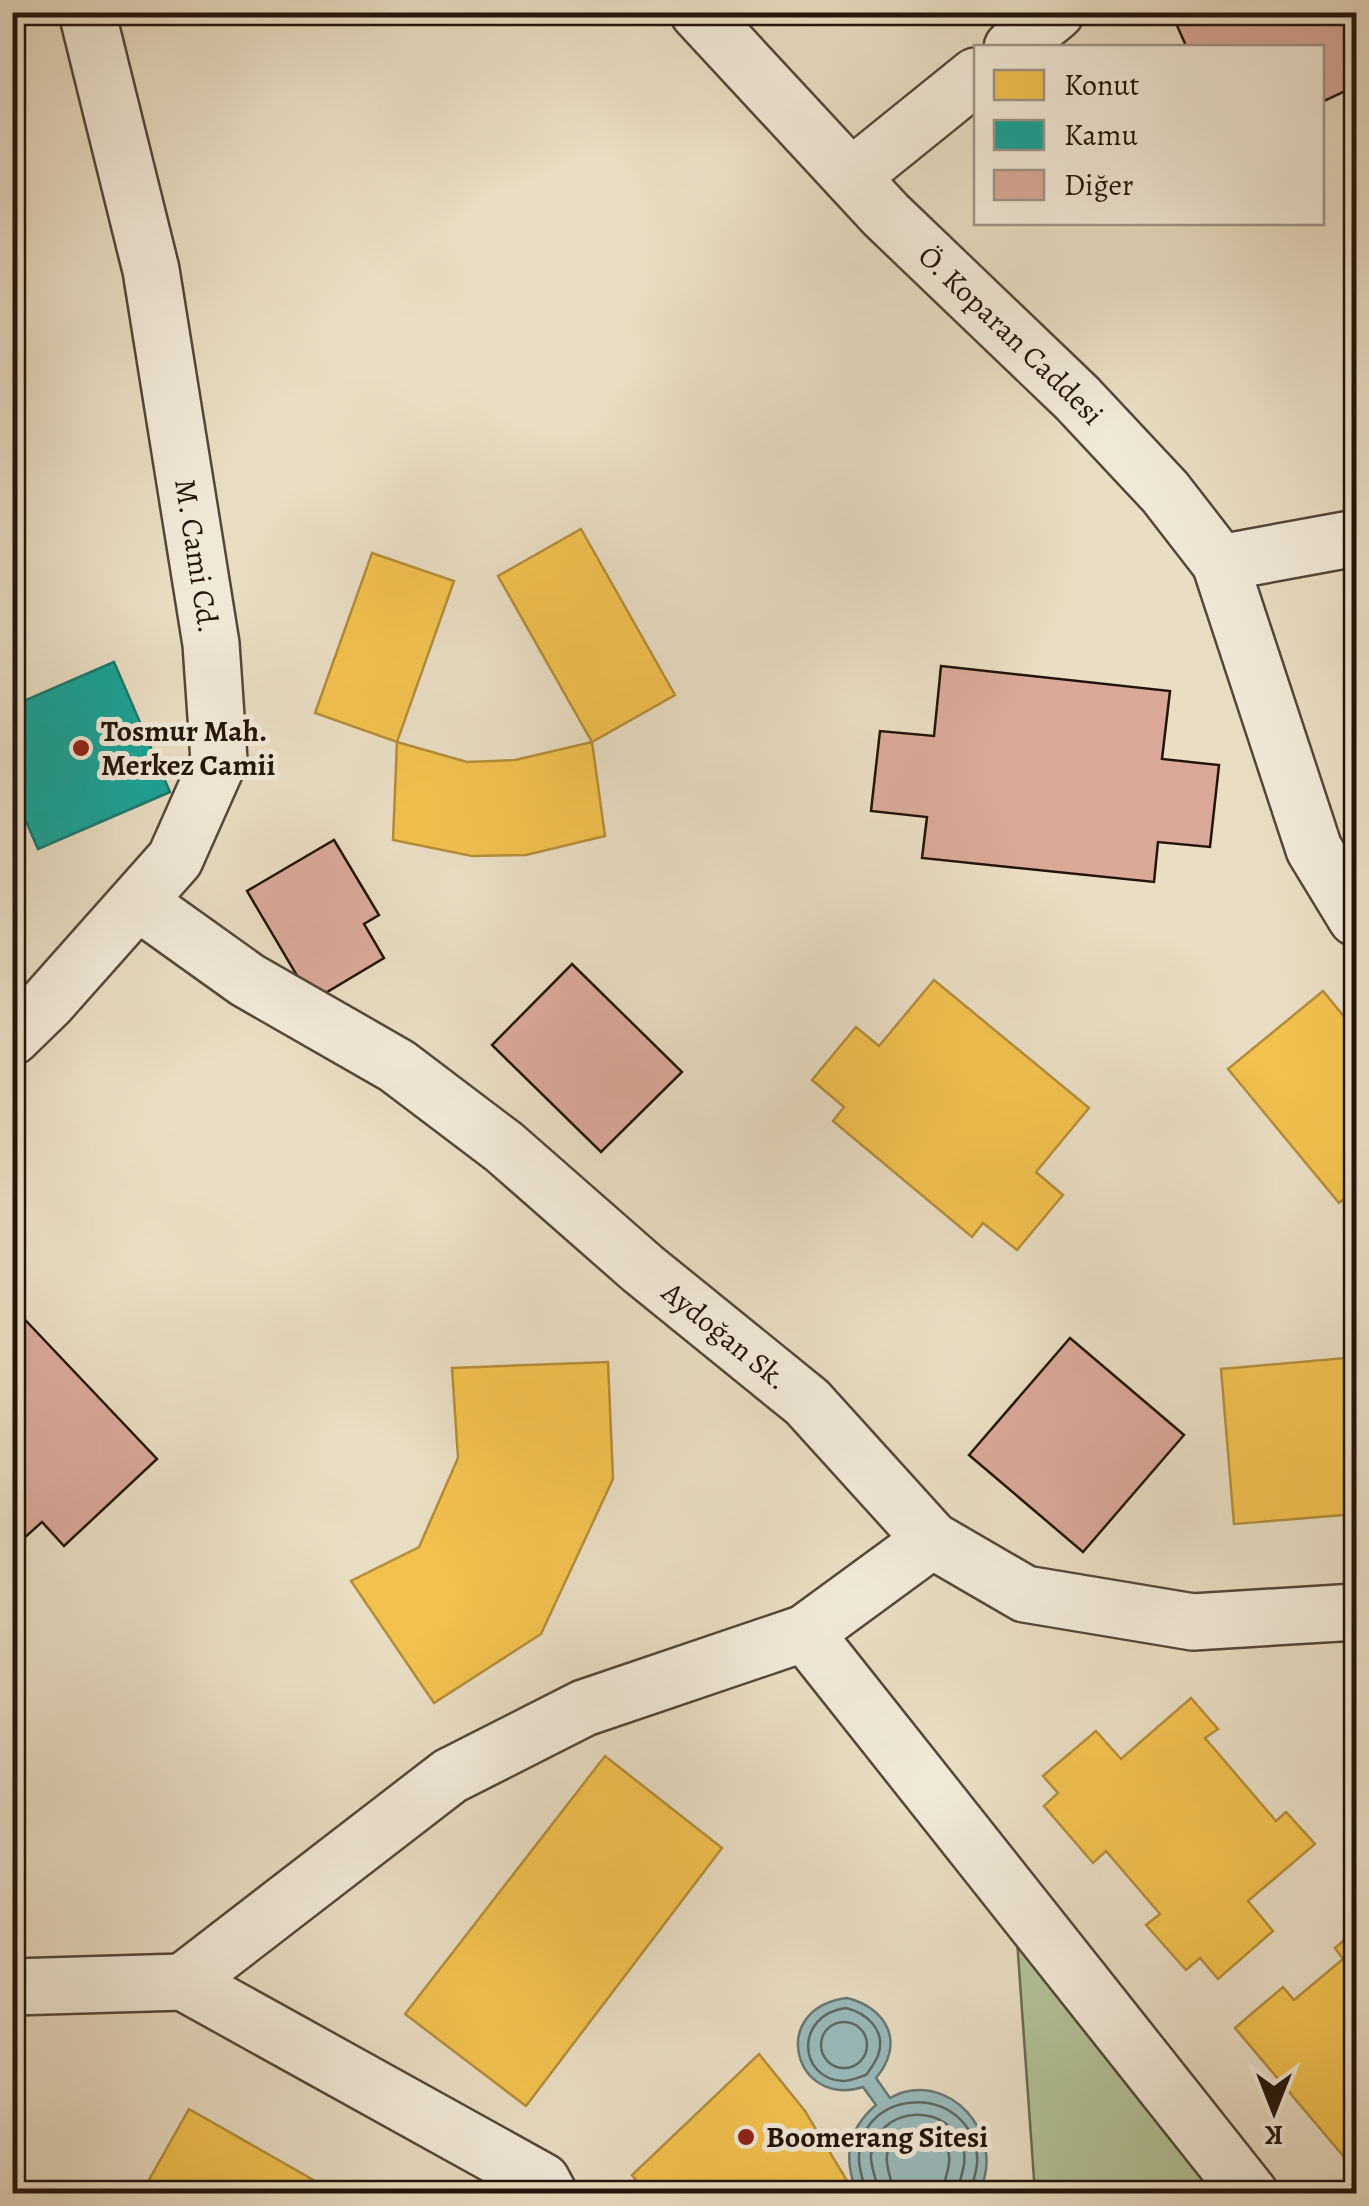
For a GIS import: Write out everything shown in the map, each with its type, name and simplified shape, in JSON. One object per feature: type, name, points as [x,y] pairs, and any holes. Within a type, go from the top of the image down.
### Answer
[{"type":"street","name":"M. Cami Cd.","points":[[12,1038],[175,860],[220,760],[211,644],[152,270],[87,12]]},
{"type":"street","name":"Ö. Koparan Caddesi","points":[[698,12],[900,228],[1077,398],[1164,492],[1220,562]]},
{"type":"street","points":[[1016,45],[1056,12]]},
{"type":"street","points":[[852,178],[974,78]]},
{"type":"street","points":[[1356,538],[1220,562],[1314,849],[1356,918]]},
{"type":"street","name":"Aydoğan Sk.","points":[[138,902],[247,980],[398,1066],[504,1146],[644,1269],[807,1402],[932,1540],[1026,1594],[1193,1622],[1356,1612]]},
{"type":"street","points":[[183,1982],[450,1776],[584,1708],[805,1632],[932,1540]]},
{"type":"street","points":[[805,1632],[1250,2194]]},
{"type":"street","points":[[12,1987],[183,1982],[542,2182],[549,2194]]},
{"type":"green space","points":[[1017,1940],[1218,2193],[1035,2193]]},
{"type":"water","points":[[847,1998],[873,2010],[888,2029],[889,2053],[876,2078],[890,2098],[925,2090],[944,2095],[973,2119],[986,2155],[978,2193],[857,2193],[850,2168],[850,2145],[859,2124],[876,2105],[863,2087],[839,2090],[820,2084],[807,2071],[799,2054],[799,2036],[806,2019],[822,2006]]},
{"type":"building: Konut","points":[[581,529],[675,695],[592,742],[498,576]]},
{"type":"building: Konut","points":[[372,553],[454,581],[397,742],[315,713]]},
{"type":"building: Konut","points":[[397,742],[467,762],[515,760],[592,742],[605,836],[526,855],[472,856],[393,840]]},
{"type":"building: Konut","points":[[934,980],[1089,1108],[1036,1172],[1063,1195],[1017,1250],[983,1223],[972,1237],[833,1121],[844,1107],[812,1080],[856,1027],[879,1046]]},
{"type":"building: Konut","points":[[1323,991],[1356,1031],[1356,1189],[1339,1203],[1228,1069]]},
{"type":"building: Konut","points":[[1356,1357],[1356,1514],[1234,1524],[1221,1369]]},
{"type":"building: Konut","points":[[608,1362],[613,1479],[541,1634],[434,1703],[351,1581],[419,1547],[458,1458],[452,1368]]},
{"type":"building: Konut","points":[[1191,1698],[1218,1729],[1205,1738],[1276,1821],[1286,1812],[1315,1844],[1248,1901],[1273,1931],[1218,1979],[1200,1958],[1186,1970],[1146,1925],[1160,1914],[1106,1851],[1093,1863],[1044,1806],[1058,1793],[1043,1776],[1096,1731],[1121,1759]]},
{"type":"building: Konut","points":[[605,1756],[722,1848],[526,2106],[405,2014]]},
{"type":"building: Konut","points":[[1356,1930],[1356,2171],[1235,2028],[1283,1987],[1294,2000],[1343,1959],[1335,1948]]},
{"type":"building: Konut","name":"Boomerang Sitesi","points":[[759,2054],[805,2111],[855,2194],[647,2194],[632,2175]]},
{"type":"building: Konut","points":[[189,2109],[338,2194],[141,2194]]},
{"type":"building: Kamu","name":"Tosmur Mah. Merkez Camii","points":[[114,662],[170,792],[38,849],[12,789],[12,706]]},
{"type":"building: Diğer","points":[[1171,12],[1356,12],[1356,86],[1324,101],[1324,45],[1186,45]]},
{"type":"building: Diğer","points":[[941,666],[1170,691],[1162,759],[1219,765],[1210,847],[1158,842],[1154,882],[922,858],[927,817],[871,811],[880,731],[934,736]]},
{"type":"building: Diğer","points":[[334,840],[379,915],[364,924],[384,958],[312,1001],[247,891]]},
{"type":"building: Diğer","points":[[572,964],[682,1072],[601,1152],[492,1045]]},
{"type":"building: Diğer","points":[[12,1306],[157,1459],[64,1546],[42,1522],[12,1549]]},
{"type":"building: Diğer","points":[[1070,1338],[1184,1435],[1083,1552],[969,1455]]},
{"type":"place","name":"Tosmur Mah. Merkez Camii","points":[[81,748]]},
{"type":"place","name":"Boomerang Sitesi","points":[[746,2137]]}]
